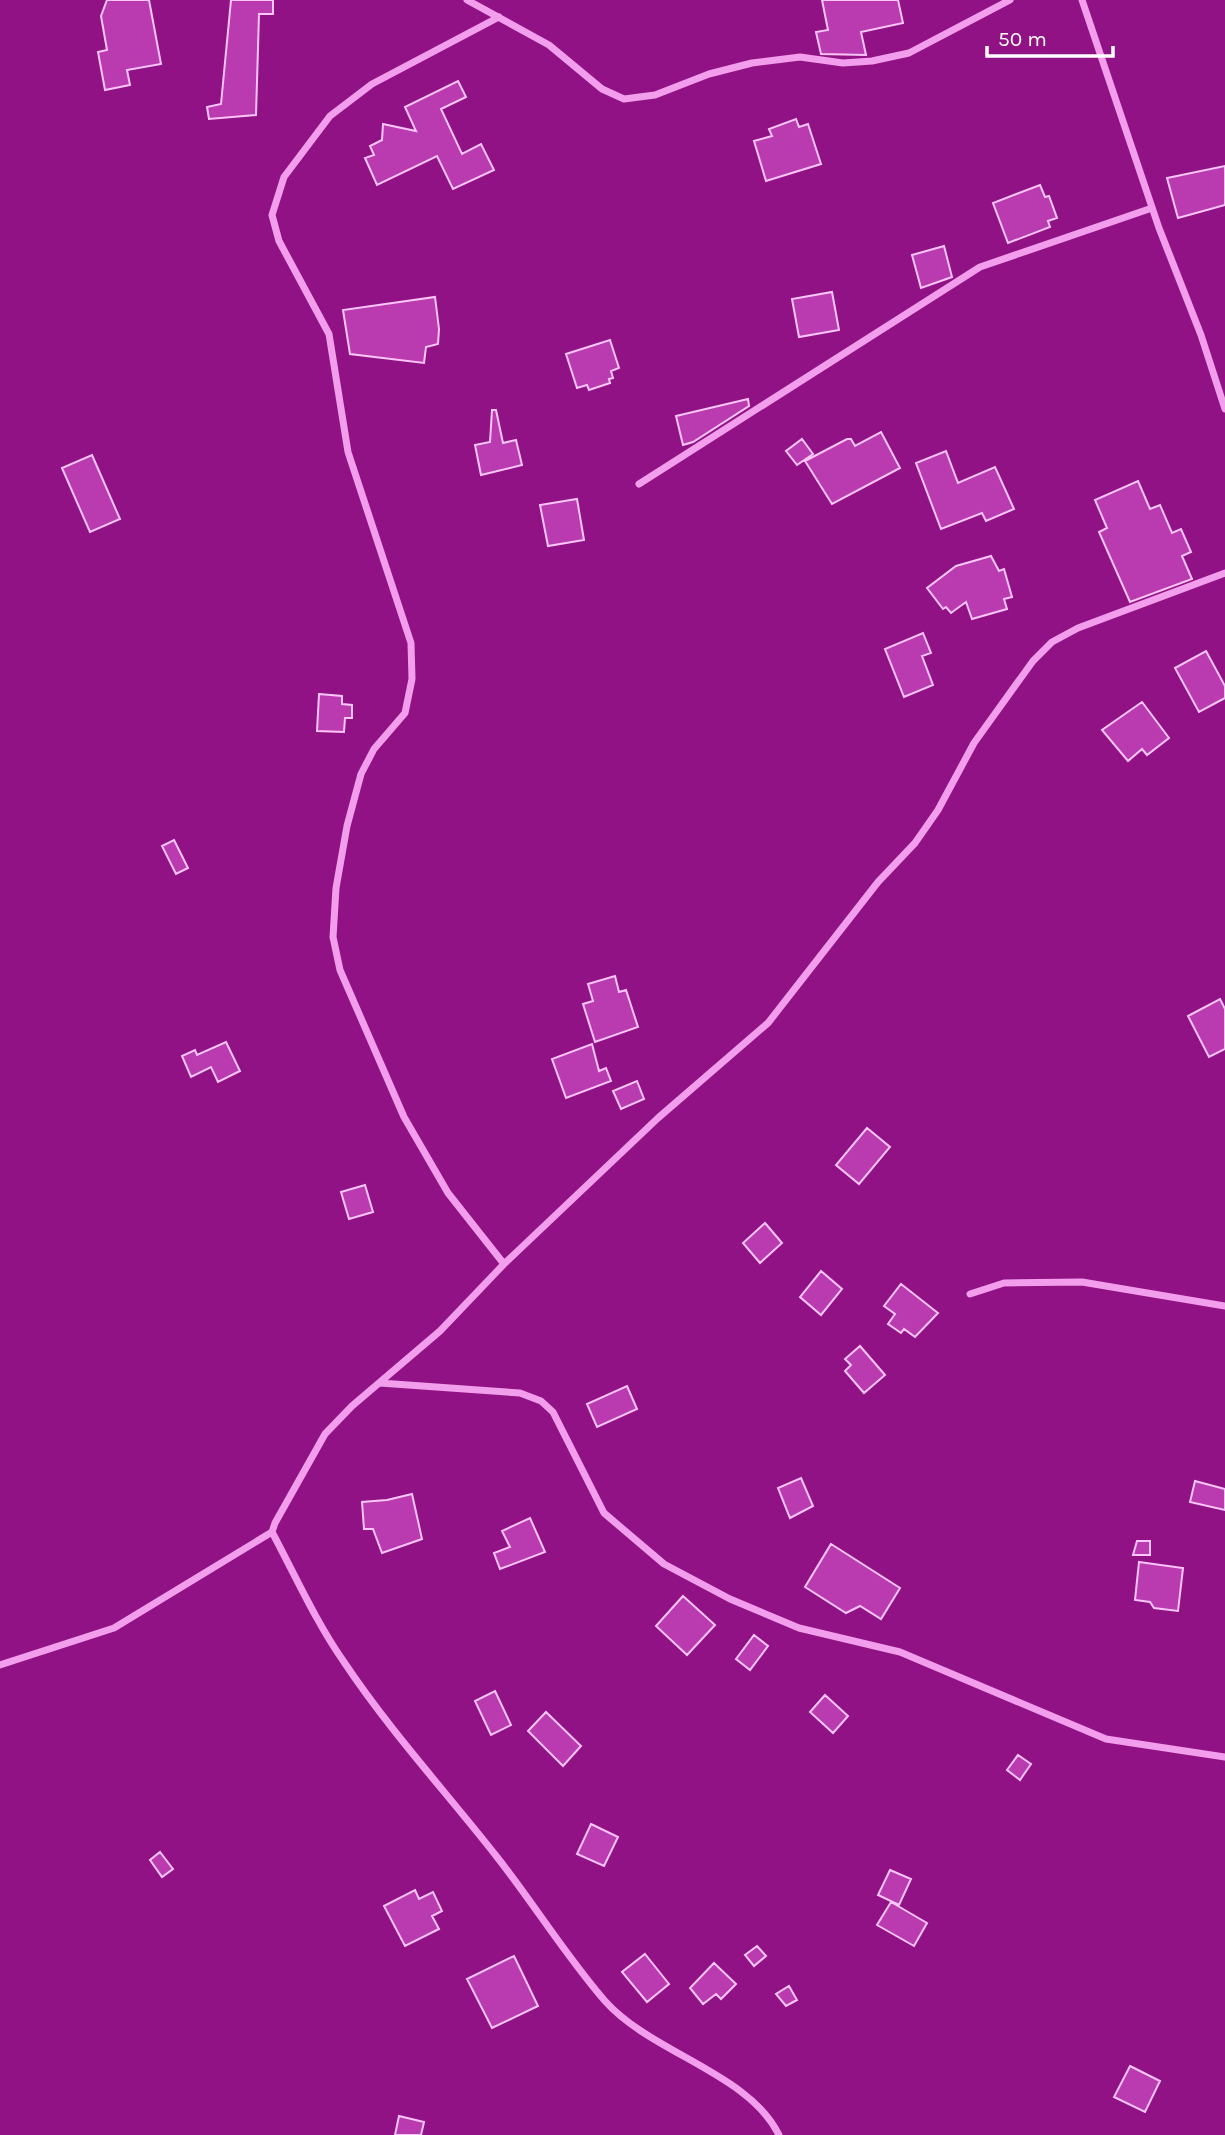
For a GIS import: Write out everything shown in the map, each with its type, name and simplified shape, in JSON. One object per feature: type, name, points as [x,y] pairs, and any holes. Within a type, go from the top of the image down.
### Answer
[{"type":"street","points":[[467,0],[549,45],[602,89],[624,99],[655,95],[709,74],[752,63],[800,58],[843,63],[872,61],[909,53],[1010,0]]},
{"type":"street","points":[[1082,0],[1152,208],[1201,334],[1225,409]]},
{"type":"street","points":[[499,17],[372,84],[330,116],[284,177],[272,215],[278,241],[329,334],[348,452],[411,643],[412,679],[405,712],[374,749],[361,774],[348,826],[336,888],[333,937],[340,970],[404,1117],[448,1194],[504,1264]]},
{"type":"street","points":[[639,484],[980,267],[1152,208]]},
{"type":"street","points":[[0,1665],[114,1628],[272,1532],[285,1500],[325,1434],[352,1406],[440,1331],[504,1264],[658,1118],[768,1023],[878,882],[915,843],[938,810],[974,743],[1033,661],[1052,642],[1078,628],[1225,573]]},
{"type":"street","points":[[970,1294],[1004,1283],[1082,1282],[1225,1306]]},
{"type":"street","points":[[380,1383],[520,1393],[541,1401],[553,1412],[564,1430],[587,1484],[604,1514],[664,1564],[730,1599],[799,1628],[900,1652],[1107,1739],[1225,1757]]},
{"type":"street","points":[[272,1532],[342,1660],[407,1749],[498,1857],[606,2002],[637,2030],[728,2084],[756,2105],[774,2124],[779,2135]]},
{"type":"building","points":[[107,0],[149,0],[161,64],[127,70],[130,85],[105,90],[98,52],[107,50],[101,16]]},
{"type":"building","points":[[231,0],[273,0],[273,14],[259,14],[256,115],[209,119],[207,107],[221,104]]},
{"type":"building","points":[[822,0],[898,0],[903,23],[861,32],[866,55],[821,54],[816,32],[828,30]]},
{"type":"building","points":[[458,81],[466,97],[441,109],[462,154],[481,144],[494,170],[453,189],[437,156],[377,185],[365,158],[374,155],[370,146],[382,140],[383,124],[416,131],[405,107]]},
{"type":"building","points":[[796,119],[799,127],[808,124],[821,164],[766,181],[754,141],[772,136],[769,129]]},
{"type":"building","points":[[1225,166],[1225,205],[1178,218],[1167,178]]},
{"type":"building","points":[[1040,185],[1045,197],[1049,196],[1057,218],[1048,221],[1050,227],[1008,243],[993,203]]},
{"type":"building","points":[[944,246],[952,277],[921,288],[912,255]]},
{"type":"building","points":[[832,292],[839,330],[799,337],[792,299]]},
{"type":"building","points":[[435,297],[438,344],[426,347],[424,363],[350,354],[343,310]]},
{"type":"building","points":[[610,340],[619,368],[611,371],[613,378],[609,379],[610,383],[589,390],[587,385],[577,388],[566,354]]},
{"type":"building","points":[[748,399],[749,406],[693,442],[683,445],[676,416]]},
{"type":"building","points":[[492,410],[496,410],[503,443],[516,440],[522,465],[481,475],[475,445],[490,442]]},
{"type":"building","points":[[881,432],[900,468],[832,504],[805,461],[847,439],[851,439],[855,446]]},
{"type":"building","points":[[802,439],[813,454],[797,465],[786,451]]},
{"type":"building","points":[[946,451],[958,483],[995,467],[1014,509],[986,521],[982,513],[941,529],[916,463]]},
{"type":"building","points":[[92,455],[120,519],[90,532],[62,468]]},
{"type":"building","points":[[1138,481],[1150,509],[1160,505],[1172,533],[1181,529],[1191,552],[1182,556],[1192,579],[1130,602],[1099,532],[1107,528],[1095,500]]},
{"type":"building","points":[[577,499],[584,540],[548,546],[540,505]]},
{"type":"building","points":[[991,556],[999,571],[1004,569],[1012,597],[1004,599],[1007,609],[972,619],[966,602],[951,613],[946,607],[943,609],[927,588],[956,566]]},
{"type":"building","points":[[923,633],[931,653],[922,656],[933,685],[904,697],[885,649]]},
{"type":"building","points":[[1206,651],[1225,686],[1225,698],[1199,712],[1175,668]]},
{"type":"building","points":[[319,694],[342,696],[342,704],[352,705],[352,718],[345,718],[344,732],[317,731]]},
{"type":"building","points":[[1142,702],[1169,738],[1147,755],[1142,749],[1128,761],[1102,730]]},
{"type":"building","points":[[174,840],[188,868],[176,874],[162,846]]},
{"type":"building","points":[[615,976],[619,992],[626,990],[638,1027],[595,1042],[583,1004],[593,1001],[588,984]]},
{"type":"building","points":[[1220,999],[1225,1009],[1225,1049],[1209,1057],[1188,1016]]},
{"type":"building","points":[[226,1042],[240,1071],[218,1082],[211,1067],[191,1077],[182,1056],[195,1050],[197,1055]]},
{"type":"building","points":[[592,1044],[599,1071],[606,1068],[611,1081],[566,1098],[552,1059]]},
{"type":"building","points":[[637,1081],[644,1099],[621,1109],[613,1091]]},
{"type":"building","points":[[867,1128],[890,1147],[859,1184],[836,1165]]},
{"type":"building","points":[[365,1185],[373,1212],[349,1219],[341,1192]]},
{"type":"building","points":[[765,1223],[782,1243],[760,1263],[743,1243]]},
{"type":"building","points":[[821,1271],[842,1289],[821,1315],[800,1297]]},
{"type":"building","points":[[901,1284],[938,1313],[915,1337],[904,1329],[901,1333],[888,1324],[895,1314],[884,1306]]},
{"type":"building","points":[[860,1346],[885,1375],[864,1393],[845,1371],[851,1365],[845,1359]]},
{"type":"building","points":[[627,1386],[637,1409],[597,1427],[587,1404]]},
{"type":"building","points":[[801,1478],[813,1506],[790,1518],[778,1488]]},
{"type":"building","points":[[1195,1481],[1225,1489],[1225,1510],[1190,1502]]},
{"type":"building","points":[[412,1494],[422,1539],[382,1553],[373,1529],[364,1529],[362,1502]]},
{"type":"building","points":[[530,1518],[545,1552],[500,1569],[494,1553],[510,1547],[502,1531]]},
{"type":"building","points":[[1137,1541],[1150,1541],[1150,1555],[1133,1555]]},
{"type":"building","points":[[831,1544],[900,1588],[881,1619],[860,1606],[846,1613],[805,1587]]},
{"type":"building","points":[[1139,1562],[1183,1568],[1178,1611],[1154,1608],[1150,1602],[1135,1600]]},
{"type":"building","points":[[683,1596],[715,1625],[687,1655],[656,1626]]},
{"type":"building","points":[[754,1635],[768,1646],[750,1670],[736,1659]]},
{"type":"building","points":[[495,1691],[511,1725],[491,1735],[475,1701]]},
{"type":"building","points":[[825,1695],[848,1716],[833,1733],[810,1712]]},
{"type":"building","points":[[546,1712],[581,1746],[563,1766],[528,1731]]},
{"type":"building","points":[[1018,1755],[1031,1764],[1020,1780],[1007,1770]]},
{"type":"building","points":[[591,1824],[618,1837],[604,1866],[577,1854]]},
{"type":"building","points":[[160,1852],[173,1869],[162,1877],[150,1860]]},
{"type":"building","points":[[890,1870],[911,1879],[899,1905],[878,1895]]},
{"type":"building","points":[[415,1890],[419,1899],[433,1892],[442,1911],[432,1916],[439,1929],[405,1946],[384,1906]]},
{"type":"building","points":[[891,1902],[927,1923],[914,1946],[877,1925]]},
{"type":"building","points":[[757,1946],[766,1956],[754,1966],[745,1955]]},
{"type":"building","points":[[645,1954],[669,1984],[647,2002],[622,1972]]},
{"type":"building","points":[[514,1956],[538,2006],[492,2028],[467,1979]]},
{"type":"building","points":[[714,1963],[736,1984],[721,1999],[716,1994],[703,2004],[690,1988]]},
{"type":"building","points":[[789,1986],[797,2000],[786,2006],[776,1994]]},
{"type":"building","points":[[1130,2066],[1160,2081],[1145,2112],[1114,2097]]},
{"type":"building","points":[[399,2116],[424,2122],[421,2135],[395,2135]]}]
